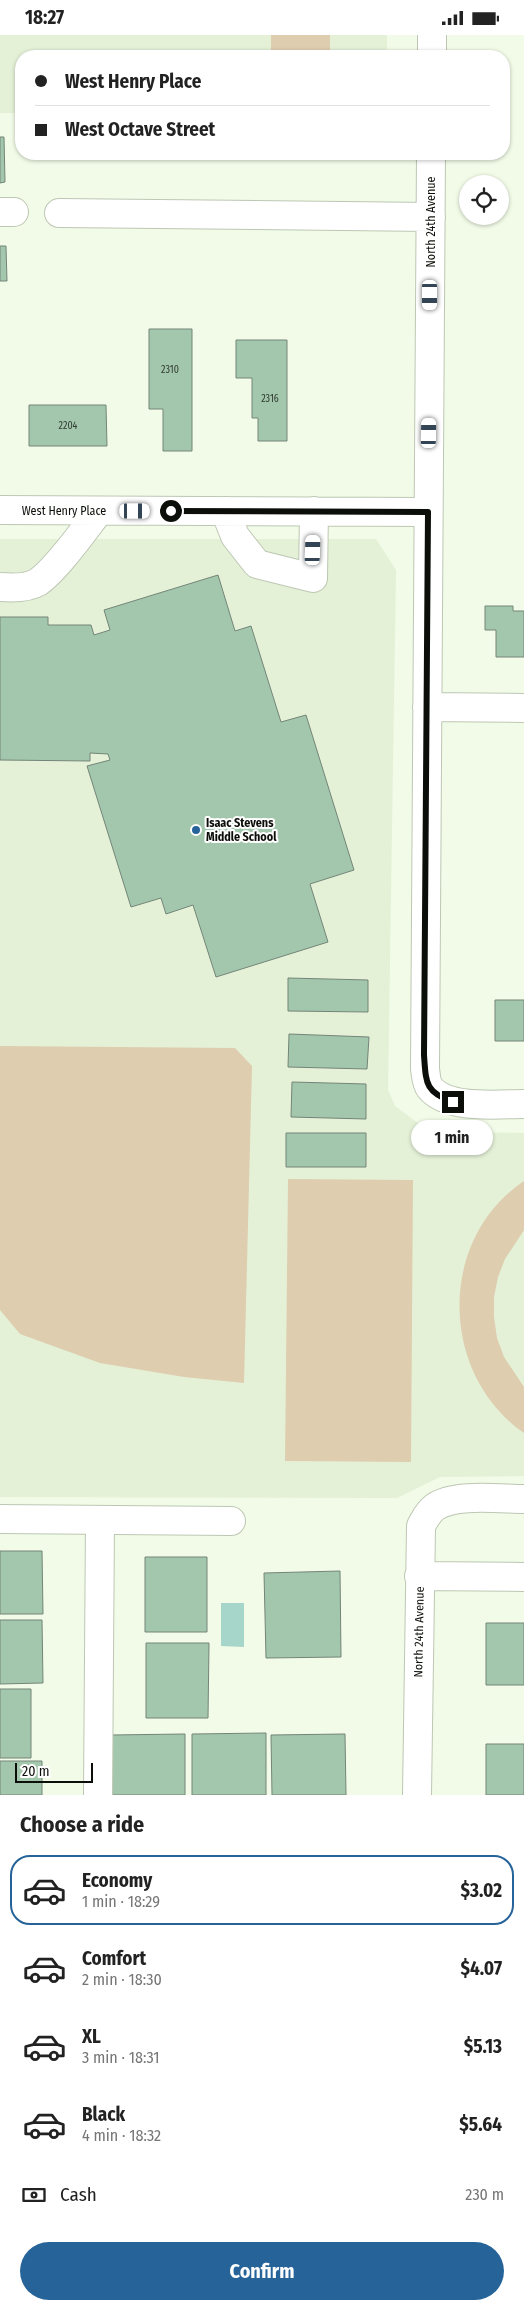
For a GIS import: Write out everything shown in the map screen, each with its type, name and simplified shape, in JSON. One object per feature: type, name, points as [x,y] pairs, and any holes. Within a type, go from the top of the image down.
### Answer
[{"type":"street","points":[[432,35],[432,50]]},
{"type":"street","name":"North 24th Avenue","points":[[431,160],[424,1055],[428,1086],[438,1096],[453,1102],[471,1104],[524,1104]]},
{"type":"street","points":[[59,213],[431,217]]},
{"type":"street","name":"West Henry Place","points":[[0,510],[428,512]]},
{"type":"street","points":[[0,587],[17,587],[37,583],[49,572],[99,511]]},
{"type":"street","points":[[225,511],[236,537],[257,563],[313,578],[314,511]]},
{"type":"street","points":[[427,707],[524,707]]},
{"type":"street","name":"North 24th Avenue","points":[[417,1795],[421,1526],[427,1515],[435,1507],[444,1503],[468,1499],[524,1499]]},
{"type":"street","points":[[0,1519],[231,1521]]},
{"type":"street","points":[[98,1795],[100,1519]]},
{"type":"street","points":[[420,1576],[524,1577]]},
{"type":"shaded area","points":[[0,35],[387,35],[387,50],[15,50],[15,113],[0,113]]},
{"type":"shaded area","points":[[271,35],[330,35],[330,50],[271,50]]},
{"type":"shaded area","name":"Isaac Stevens Middle School","points":[[0,539],[376,539],[396,570],[388,1090],[395,1106],[430,1132],[524,1133],[524,1476],[440,1477],[397,1498],[0,1497]]},
{"type":"shaded area","points":[[0,1046],[235,1048],[252,1066],[244,1383],[184,1377],[100,1363],[20,1334],[0,1310]]},
{"type":"shaded area","points":[[288,1179],[413,1180],[411,1462],[285,1461]]},
{"type":"shaded area","points":[[524,1181],[524,1230],[505,1259],[498,1277],[494,1297],[494,1317],[497,1338],[504,1357],[524,1387],[524,1433],[496,1408],[476,1377],[464,1343],[460,1307],[463,1271],[475,1237],[496,1206]]},
{"type":"water","points":[[221,1603],[244,1603],[244,1647],[221,1646]]},
{"type":"building","points":[[0,137],[4,137],[5,182],[0,183]]},
{"type":"building","points":[[0,246],[6,246],[7,281],[0,281]]},
{"type":"building","points":[[149,329],[192,329],[192,451],[163,451],[163,409],[149,409]]},
{"type":"building","points":[[236,340],[287,340],[287,441],[258,441],[258,418],[252,418],[252,378],[236,378]]},
{"type":"building","points":[[29,405],[106,405],[107,446],[29,446]]},
{"type":"building","points":[[218,575],[235,631],[251,626],[281,722],[306,715],[354,870],[310,884],[328,942],[216,977],[193,905],[166,914],[161,898],[131,907],[87,766],[110,760],[108,754],[90,753],[90,761],[0,760],[0,617],[48,617],[48,625],[91,625],[94,635],[110,630],[104,610]]},
{"type":"building","points":[[485,606],[513,606],[513,611],[524,611],[524,657],[496,657],[496,630],[485,630]]},
{"type":"building","points":[[288,978],[368,980],[368,1012],[288,1011]]},
{"type":"building","points":[[495,1000],[524,1000],[524,1041],[495,1041]]},
{"type":"building","points":[[289,1034],[369,1037],[367,1069],[288,1067]]},
{"type":"building","points":[[292,1082],[366,1084],[366,1119],[291,1117]]},
{"type":"building","points":[[286,1133],[366,1133],[366,1167],[286,1167]]},
{"type":"building","points":[[0,1551],[42,1551],[43,1614],[0,1614]]},
{"type":"building","points":[[145,1557],[207,1557],[207,1632],[145,1632]]},
{"type":"building","points":[[340,1571],[341,1657],[266,1658],[264,1573]]},
{"type":"building","points":[[0,1620],[42,1620],[43,1683],[0,1684]]},
{"type":"building","points":[[486,1623],[524,1623],[524,1685],[486,1685]]},
{"type":"building","points":[[146,1643],[209,1643],[208,1718],[146,1718]]},
{"type":"building","points":[[0,1689],[31,1689],[31,1758],[0,1758]]},
{"type":"building","points":[[266,1733],[266,1795],[192,1795],[192,1734]]},
{"type":"building","points":[[185,1734],[185,1795],[112,1795],[111,1735]]},
{"type":"building","points":[[345,1734],[346,1795],[272,1795],[271,1735]]},
{"type":"building","points":[[486,1744],[524,1744],[524,1795],[486,1795]]},
{"type":"building","points":[[0,1761],[42,1761],[42,1795],[0,1795]]},
{"type":"place","name":"Isaac Stevens Middle School","points":[[196,830]]},
{"type":"route","points":[[171,511],[428,512],[424,1055],[428,1086],[438,1096],[453,1102]]}]
